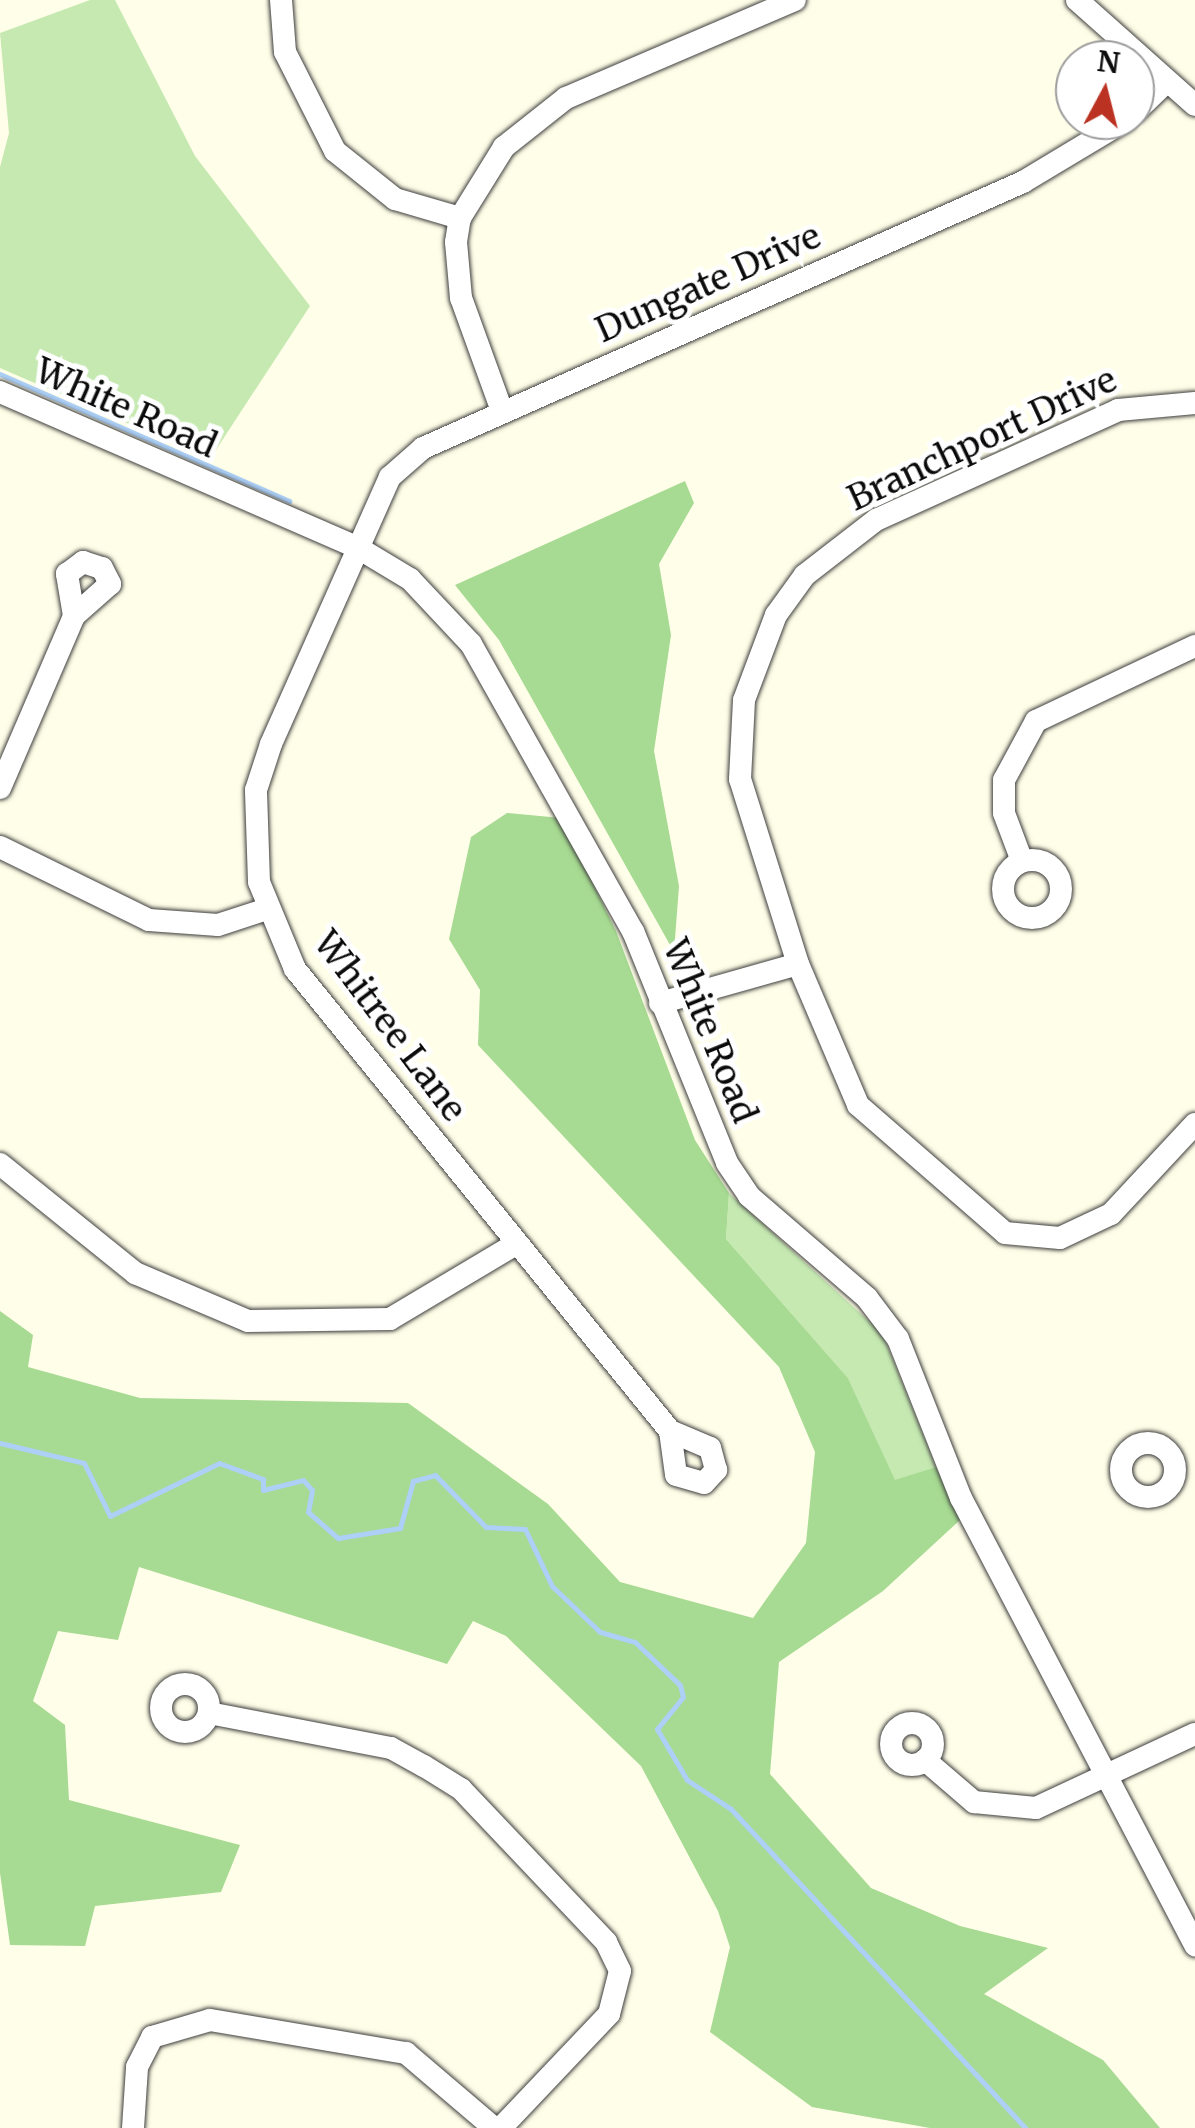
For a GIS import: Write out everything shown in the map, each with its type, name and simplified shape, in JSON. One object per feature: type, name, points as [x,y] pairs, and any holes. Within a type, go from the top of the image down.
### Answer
[{"type":"street","points":[[281,0],[286,52],[336,152],[395,199],[460,218]]},
{"type":"street","points":[[502,411],[460,298],[460,218],[504,147],[566,98],[795,0]]},
{"type":"street","points":[[1078,0],[1164,84],[1195,105]]},
{"type":"street","points":[[1155,93],[1164,84]]},
{"type":"street","name":"Dungate Drive","points":[[355,546],[390,477],[423,448],[1023,182],[1093,140]]},
{"type":"street","name":"White Road","points":[[0,392],[355,546],[410,579],[470,644],[590,849],[660,1003],[699,1110],[749,1196],[868,1298],[898,1339],[961,1498],[1195,1946]]},
{"type":"street","name":"Branchport Drive","points":[[1195,403],[1118,410],[876,520],[805,576],[776,615],[744,700],[740,780],[798,964],[858,1105],[1004,1233],[1060,1238],[1111,1214],[1195,1124]]},
{"type":"street","name":"Whitree Lane","points":[[355,546],[256,790],[267,909],[337,1027],[670,1430]]},
{"type":"street","points":[[0,788],[74,616]]},
{"type":"street","points":[[1022,861],[1004,813],[1004,780],[1036,722],[1195,646]]},
{"type":"street","points":[[0,847],[149,920],[218,925],[267,909]]},
{"type":"street","points":[[660,1003],[798,964]]},
{"type":"street","points":[[0,1164],[136,1273],[248,1321],[325,1327],[390,1318],[516,1244]]},
{"type":"street","points":[[1173,1457],[1195,1447]]},
{"type":"street","points":[[134,2128],[137,2067],[152,2037],[210,2020],[377,2043],[406,2052],[497,2128],[610,2014],[620,1970],[606,1942],[460,1789],[424,1766],[391,1748],[209,1714]]},
{"type":"street","points":[[925,1760],[974,1802],[1016,1809],[1053,1802],[1102,1774],[1195,1734]]},
{"type":"street","points":[[1172,1907],[1195,1896]]},
{"type":"green space","points":[[90,0],[115,0],[195,156],[310,306],[210,459],[0,368],[0,167],[9,133],[0,33]]},
{"type":"green space","points":[[685,481],[694,503],[659,564],[671,635],[654,751],[679,886],[674,952],[499,640],[455,585]]},
{"type":"green space","points":[[507,813],[561,818],[616,931],[695,1140],[729,1193],[726,1239],[848,1378],[895,1480],[936,1467],[960,1520],[883,1591],[779,1662],[770,1774],[871,1888],[960,1926],[1048,1948],[984,1994],[1103,2060],[1160,2128],[930,2128],[812,2107],[710,2032],[730,1947],[718,1911],[641,1766],[506,1636],[473,1621],[447,1664],[139,1567],[118,1640],[58,1631],[33,1701],[65,1725],[69,1800],[240,1845],[221,1892],[95,1906],[85,1946],[10,1945],[0,1873],[0,1311],[33,1335],[28,1367],[140,1398],[408,1403],[548,1504],[620,1582],[753,1618],[806,1543],[815,1452],[779,1367],[478,1045],[480,990],[449,939],[471,837]]},
{"type":"green space","points":[[729,1193],[882,1333],[936,1467],[895,1481],[848,1378],[726,1239]]},
{"type":"waterway","points":[[0,374],[289,501]]},
{"type":"waterway","points":[[0,1443],[84,1463],[110,1516],[219,1463],[263,1479],[263,1490],[303,1480],[312,1490],[308,1512],[338,1538],[400,1528],[413,1481],[435,1475],[486,1527],[525,1529],[552,1586],[600,1632],[635,1642],[680,1685],[683,1697],[657,1729],[687,1780],[731,1809],[1025,2128]]}]
